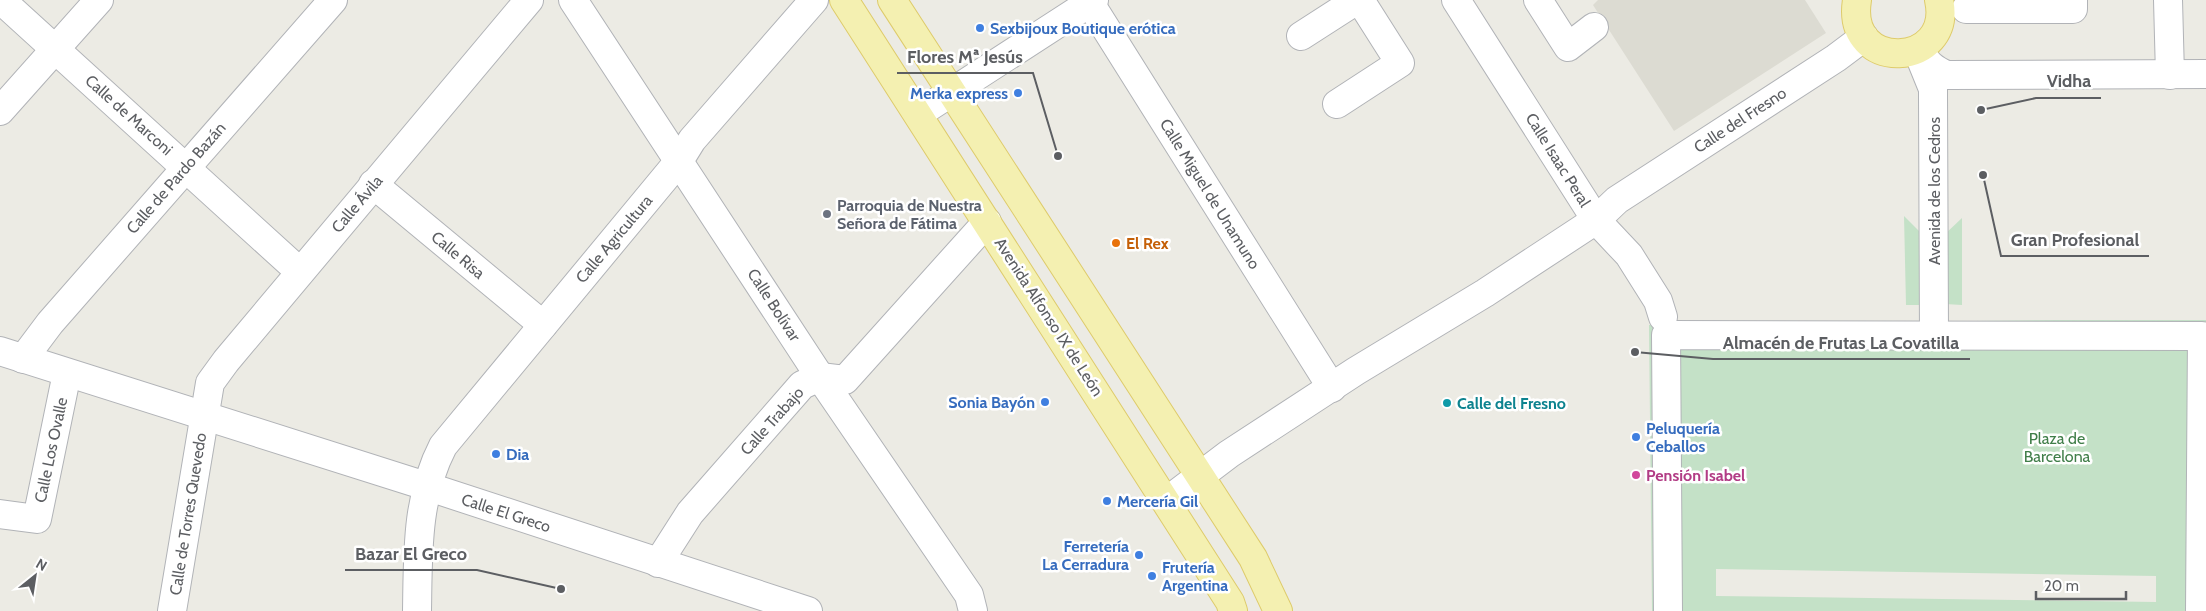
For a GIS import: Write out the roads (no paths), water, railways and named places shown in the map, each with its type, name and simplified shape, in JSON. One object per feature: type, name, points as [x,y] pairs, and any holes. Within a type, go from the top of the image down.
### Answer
[{"type":"main road","name":"Avenida Alfonso IX de León","points":[[844,0],[1167,501],[1230,602],[1233,611]]},
{"type":"main road","points":[[892,0],[1252,558],[1278,611]]},
{"type":"main road","points":[[1852,4],[1857,25],[1864,38],[1872,45],[1888,53],[1909,53],[1918,49],[1934,35],[1940,22],[1939,0]]},
{"type":"street","name":"Calle de Marconi","points":[[1,0],[300,272]]},
{"type":"street","points":[[0,111],[99,0]]},
{"type":"street","name":"Calle de Pardo Bazán","points":[[12,355],[50,323],[333,0]]},
{"type":"street","name":"Calle Ávila","points":[[204,417],[210,383],[226,361],[529,0]]},
{"type":"street","name":"Calle Bolívar","points":[[573,0],[820,377],[969,595],[973,611]]},
{"type":"street","name":"Calle Agricultura","points":[[417,611],[418,531],[426,486],[443,446],[679,161],[692,140],[814,0]]},
{"type":"street","points":[[1301,36],[1358,0],[1400,63],[1337,104]]},
{"type":"street","name":"Calle Isaac Peral","points":[[1456,0],[1596,220],[1629,255],[1658,301],[1663,317]]},
{"type":"street","points":[[1538,0],[1568,47],[1594,28]]},
{"type":"street","points":[[1966,9],[2073,9],[2072,0]]},
{"type":"street","points":[[2168,0],[2170,74]]},
{"type":"street","points":[[918,114],[1090,1]]},
{"type":"street","name":"Calle Miguel de Unamuno","points":[[1090,1],[1332,388]]},
{"type":"street","name":"Calle del Fresno","points":[[1167,501],[1199,475],[1356,371],[1485,293],[1596,220],[1617,200],[1864,38]]},
{"type":"street","points":[[1918,49],[1926,62],[1936,71],[1947,75],[2206,74]]},
{"type":"street","name":"Avenida de los Cedros","points":[[1918,49],[1933,89],[1934,335]]},
{"type":"street","name":"Calle Risa","points":[[373,184],[543,325]]},
{"type":"street","name":"Calle Trabajo","points":[[658,563],[696,505],[802,386],[820,377],[845,380],[988,222]]},
{"type":"street","points":[[1668,611],[1666,335],[2202,336],[2200,611]]},
{"type":"street","name":"Calle Los Ovalle","points":[[12,355],[204,417]]},
{"type":"street","name":"Calle Los Ovalle","points":[[0,514],[37,519],[67,373]]},
{"type":"street","name":"Calle El Greco","points":[[204,417],[426,486],[808,611]]},
{"type":"street","name":"Calle de Torres Quevedo","points":[[172,611],[204,417]]},
{"type":"place","name":"Sexbijoux Boutique erótica","points":[[980,28]]},
{"type":"place","name":"Merka express","points":[[1018,93]]},
{"type":"place","name":"Vidha","points":[[1981,110]]},
{"type":"place","name":"Flores Mª Jesús","points":[[1058,156]]},
{"type":"place","name":"Gran Profesional","points":[[1983,175]]},
{"type":"place","name":"Parroquia de Nuestra Señora de Fátima","points":[[827,214]]},
{"type":"place","name":"El Rex","points":[[1116,243]]},
{"type":"place","name":"Almacén de Frutas La Covatilla","points":[[1635,352]]},
{"type":"place","name":"Sonia Bayón","points":[[1045,402]]},
{"type":"place","name":"Calle del Fresno","points":[[1447,403]]},
{"type":"place","name":"Peluquería Ceballos","points":[[1636,437]]},
{"type":"place","name":"Dia","points":[[496,454]]},
{"type":"place","name":"Pensión Isabel","points":[[1636,475]]},
{"type":"place","name":"Mercería Gil","points":[[1107,501]]},
{"type":"place","name":"Ferretería La Cerradura","points":[[1139,555]]},
{"type":"place","name":"Frutería Argentina","points":[[1152,576]]},
{"type":"place","name":"Bazar El Greco","points":[[561,589]]},
{"type":"park label","name":"Plaza de Barcelona","points":[[2057,447]]}]
